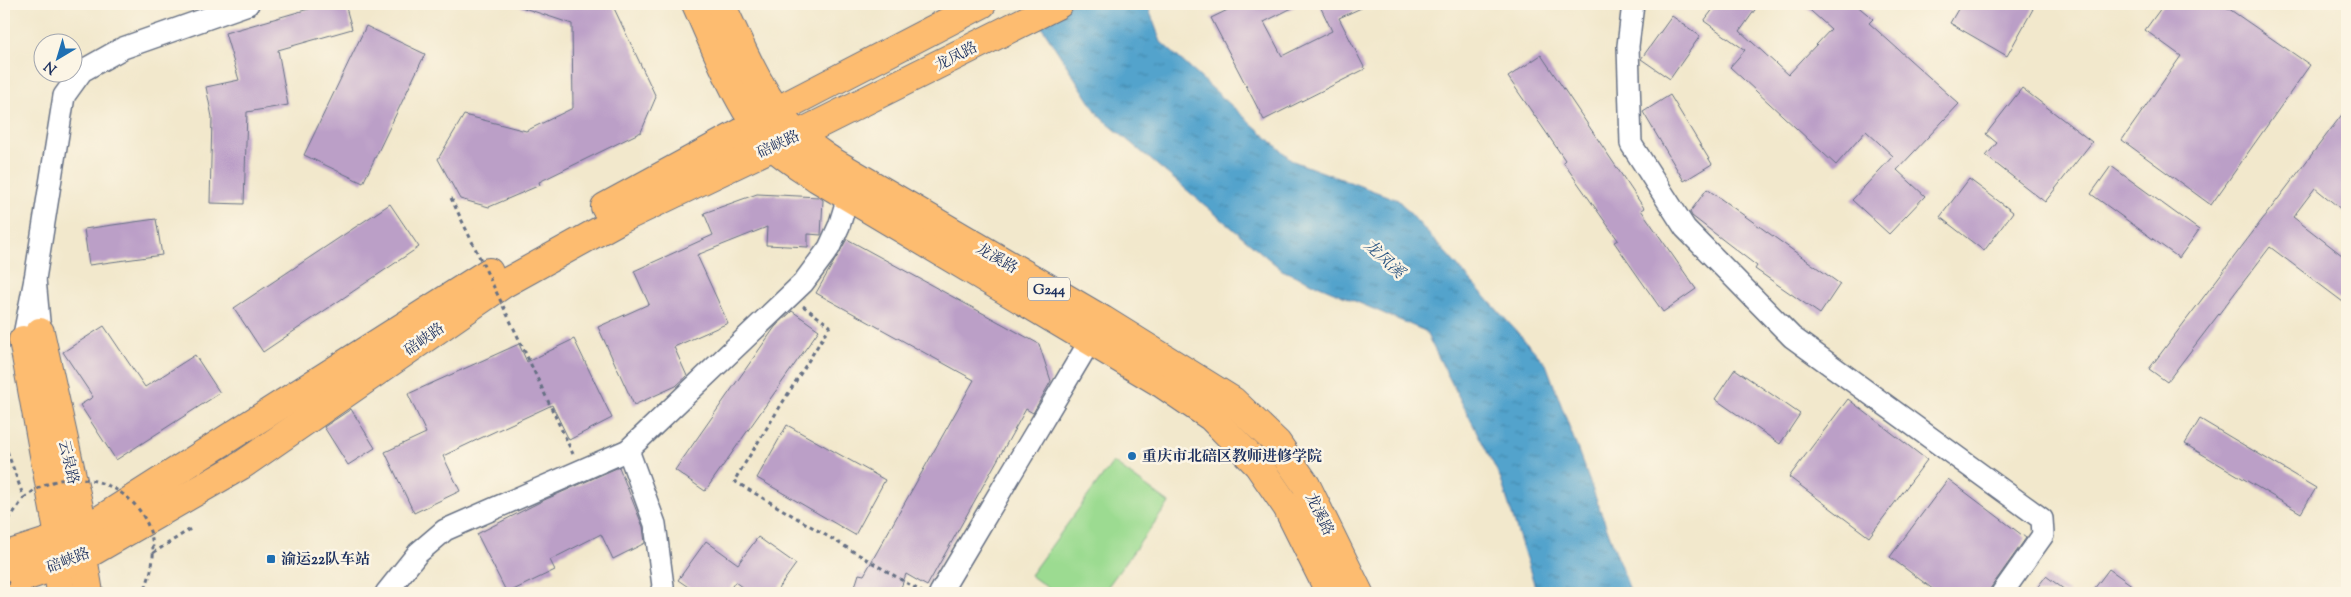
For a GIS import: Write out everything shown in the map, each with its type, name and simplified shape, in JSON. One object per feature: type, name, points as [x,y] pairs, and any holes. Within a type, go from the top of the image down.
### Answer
[{"type":"main road","name":"龙溪路","points":[[696,4],[731,81],[766,117],[817,178],[1161,383],[1210,417],[1258,465],[1287,506],[1330,593]]},
{"type":"main road","name":"龙溪路","points":[[721,4],[754,74],[766,117]]},
{"type":"main road","name":"碚峡路","points":[[4,556],[71,534],[496,267],[837,78],[982,4]]},
{"type":"main road","name":"龙凤路","points":[[853,107],[1059,4]]},
{"type":"main road","name":"碚峡路","points":[[4,584],[83,557],[242,465],[505,283],[619,220],[853,107]]},
{"type":"main road","name":"龙溪路","points":[[786,141],[830,160],[1103,320],[1233,401],[1277,443],[1306,485],[1359,593]]},
{"type":"main road","name":"云泉路","points":[[32,336],[71,534],[83,557],[89,593]]},
{"type":"main road","name":"云泉路","points":[[61,593],[57,565],[71,534]]},
{"type":"street","points":[[32,336],[35,279],[64,96],[82,71],[123,48],[248,4]]},
{"type":"street","points":[[1633,4],[1628,46],[1631,144],[1684,228],[1792,337],[2042,519],[2043,535],[2002,593]]},
{"type":"street","points":[[386,593],[418,553],[445,530],[628,450],[803,283],[829,248],[840,226],[848,197]]},
{"type":"street","points":[[940,593],[1090,341]]},
{"type":"street","points":[[628,450],[655,524],[663,586],[661,593]]},
{"type":"path","points":[[451,198],[580,471]]},
{"type":"path","points":[[790,295],[830,326],[734,481],[924,593]]},
{"type":"path","points":[[7,451],[24,498]]},
{"type":"path","points":[[4,535],[9,519],[24,498],[46,484],[71,477],[95,480],[117,489],[135,504],[148,525],[153,554],[151,572],[143,593]]},
{"type":"path","points":[[153,554],[192,528]]},
{"type":"path","points":[[4,574],[12,593]]},
{"type":"green space","points":[[1113,462],[1169,503],[1103,593],[1055,593],[1030,575]]},
{"type":"water","name":"龙凤溪","points":[[1027,4],[1147,4],[1161,42],[1293,161],[1398,200],[1546,364],[1631,593],[1537,593],[1500,477],[1425,331],[1282,270],[1100,117]]},
{"type":"building","points":[[326,4],[345,4],[352,29],[278,50],[288,105],[247,112],[244,204],[210,203],[212,117],[206,87],[239,80],[225,33]]},
{"type":"building","points":[[519,4],[612,4],[656,97],[641,132],[539,182],[540,185],[489,207],[460,199],[438,159],[464,115],[526,131],[573,108],[572,24],[518,6]]},
{"type":"building","points":[[1240,4],[1300,4],[1264,22],[1282,56],[1332,31],[1319,4],[1370,4],[1339,18],[1365,69],[1264,120],[1211,18]]},
{"type":"building","points":[[1717,4],[1759,4],[1740,31],[1788,75],[1831,29],[1803,4],[1855,4],[1873,19],[1869,23],[1959,104],[1897,170],[1925,196],[1889,234],[1852,200],[1893,156],[1866,131],[1836,165],[1730,67],[1745,50],[1704,21]]},
{"type":"building","points":[[1961,4],[2025,4],[2033,9],[2007,56],[1950,23]]},
{"type":"building","points":[[2164,4],[2222,4],[2310,65],[2211,205],[2122,140],[2181,56],[2145,30]]},
{"type":"building","points":[[1672,16],[1700,36],[1670,79],[1641,59]]},
{"type":"building","points":[[366,26],[425,54],[363,183],[304,155]]},
{"type":"building","points":[[1541,55],[1644,208],[1641,210],[1696,289],[1663,312],[1614,242],[1618,240],[1563,162],[1565,160],[1508,77]]},
{"type":"building","points":[[2022,88],[2092,142],[2045,202],[1986,156],[1997,143],[1986,134]]},
{"type":"building","points":[[1670,95],[1712,164],[1684,181],[1643,112]]},
{"type":"building","points":[[2347,108],[2347,214],[2315,188],[2293,217],[2347,259],[2347,305],[2270,247],[2167,382],[2149,369]]},
{"type":"building","points":[[2111,166],[2199,230],[2179,258],[2091,194]]},
{"type":"building","points":[[1969,179],[2013,212],[1984,251],[1940,217]]},
{"type":"building","points":[[1707,189],[1840,284],[1820,314],[1755,269],[1757,266],[1692,216],[1690,212]]},
{"type":"building","points":[[757,194],[819,197],[823,200],[821,235],[808,234],[808,247],[766,245],[767,227],[697,255],[728,323],[674,347],[687,376],[676,386],[634,405],[598,327],[649,304],[634,271],[713,235],[704,213]]},
{"type":"building","points":[[390,204],[419,247],[263,352],[234,308]]},
{"type":"building","points":[[156,219],[162,255],[89,265],[84,229]]},
{"type":"building","points":[[847,239],[1039,344],[1051,381],[1033,413],[1026,409],[927,586],[906,574],[899,593],[853,593],[859,574],[864,575],[974,380],[816,293]]},
{"type":"building","points":[[792,311],[819,330],[705,491],[675,470],[775,327]]},
{"type":"building","points":[[104,326],[145,387],[195,355],[220,393],[116,460],[80,405],[93,397],[63,352]]},
{"type":"building","points":[[574,339],[612,418],[569,440],[552,405],[443,456],[460,491],[414,513],[385,452],[426,433],[408,394],[519,344],[527,362]]},
{"type":"building","points":[[1735,369],[1800,414],[1780,444],[1715,399]]},
{"type":"building","points":[[1848,399],[1927,460],[1869,537],[1789,477]]},
{"type":"building","points":[[351,409],[375,448],[348,465],[324,427]]},
{"type":"building","points":[[2200,419],[2316,488],[2301,513],[2185,444]]},
{"type":"building","points":[[787,425],[885,480],[855,535],[757,478]]},
{"type":"building","points":[[619,467],[643,527],[645,543],[613,559],[601,534],[550,560],[555,570],[507,593],[477,534],[542,501]]},
{"type":"building","points":[[1948,479],[2026,538],[1987,593],[1938,593],[1890,557]]},
{"type":"building","points":[[758,537],[796,564],[775,593],[750,593],[735,582],[727,593],[697,593],[678,580],[706,541],[738,564]]},
{"type":"building","points":[[2109,569],[2143,593],[2091,593]]},
{"type":"building","points":[[2046,576],[2069,593],[2033,593]]},
{"type":"place","name":"重庆市北碚区教师进修学院","points":[[1132,456]]},
{"type":"place","name":"渝运22队车站","points":[[271,559]]}]
